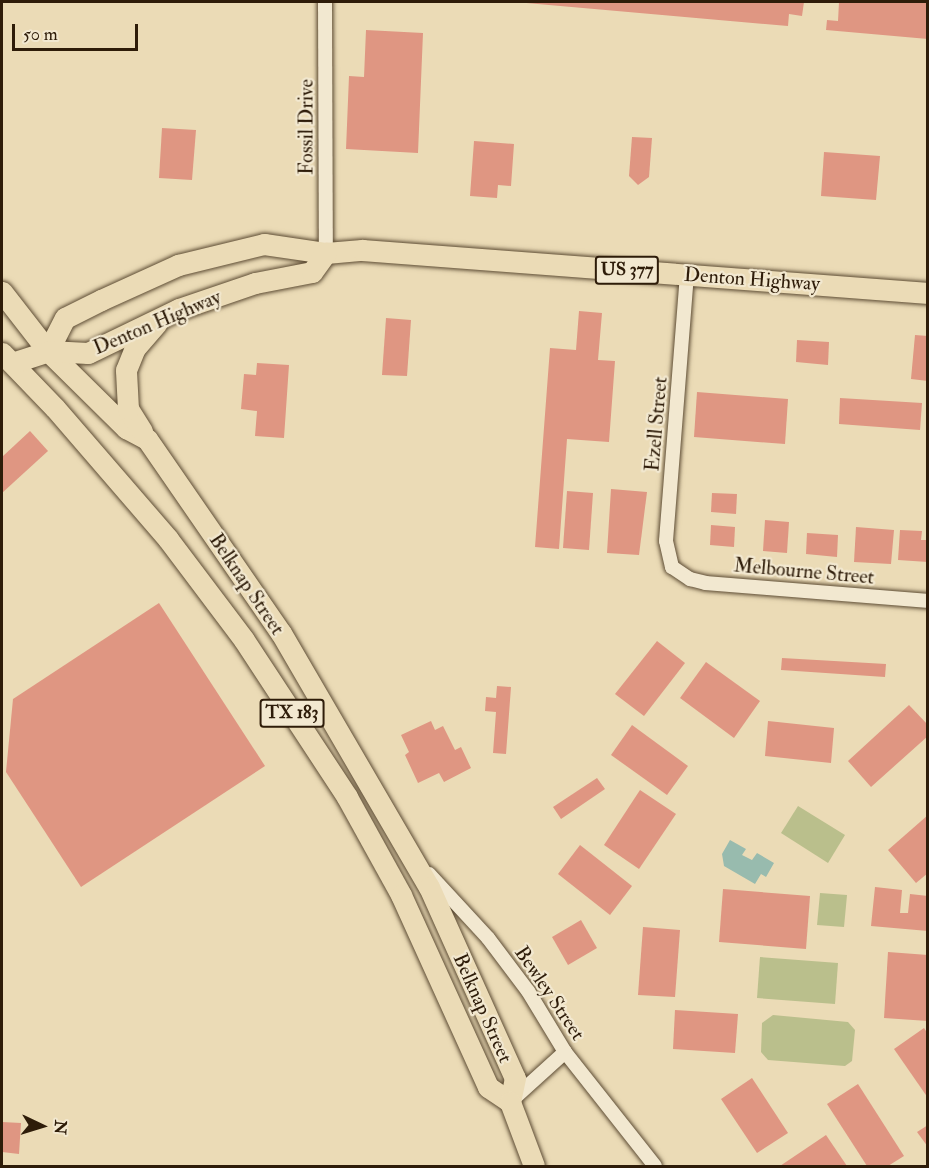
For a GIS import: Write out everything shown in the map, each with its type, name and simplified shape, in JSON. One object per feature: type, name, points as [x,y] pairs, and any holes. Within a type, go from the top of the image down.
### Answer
[{"type":"main road","name":"Denton Highway","points":[[48,351],[64,318],[178,265],[264,244],[326,253],[362,250],[927,293]]},
{"type":"main road","name":"Denton Highway","points":[[5,361],[48,351],[88,353],[162,317],[255,283],[312,272],[326,253]]},
{"type":"main road","name":"Belknap Street","points":[[2,292],[48,351],[126,428],[147,439],[281,633],[429,887],[514,1078],[510,1102],[488,1087],[401,895],[347,797],[244,639],[160,530],[5,361]]},
{"type":"main road","points":[[147,439],[128,409],[126,370],[135,348],[162,317]]},
{"type":"main road","name":"TX 183","points":[[510,1102],[534,1167]]},
{"type":"street","name":"Fossil Drive","points":[[325,2],[326,253]]},
{"type":"street","name":"Ezell Street","points":[[679,573],[672,567],[666,541],[687,274]]},
{"type":"street","name":"Melbourne Street","points":[[679,573],[706,583],[927,601]]},
{"type":"street","name":"Bewley Street","points":[[405,848],[488,938],[528,992],[565,1052],[655,1167]]},
{"type":"street","points":[[510,1102],[565,1052]]},
{"type":"green space","points":[[798,806],[845,835],[828,863],[781,833]]},
{"type":"green space","points":[[820,893],[847,895],[844,927],[817,925]]},
{"type":"green space","points":[[760,957],[838,963],[835,1004],[757,998]]},
{"type":"green space","points":[[773,1015],[848,1022],[855,1030],[852,1061],[845,1066],[768,1060],[761,1052],[762,1023]]},
{"type":"shaded area","points":[[730,840],[746,849],[742,855],[752,860],[757,853],[774,863],[766,877],[761,874],[755,884],[724,866],[722,854]]},
{"type":"building","points":[[515,2],[804,2],[802,16],[789,14],[788,26]]},
{"type":"building","points":[[839,2],[928,2],[928,39],[826,30],[827,20],[838,21]]},
{"type":"building","points":[[366,30],[423,33],[418,153],[346,149],[349,76],[364,77]]},
{"type":"building","points":[[162,128],[196,130],[192,180],[159,178]]},
{"type":"building","points":[[632,137],[652,138],[649,177],[638,185],[629,176]]},
{"type":"building","points":[[474,141],[514,144],[511,186],[498,185],[497,198],[470,196]]},
{"type":"building","points":[[824,152],[880,156],[876,200],[821,196]]},
{"type":"building","points":[[579,311],[602,313],[598,360],[615,361],[609,442],[567,439],[559,549],[535,547],[550,348],[576,350]]},
{"type":"building","points":[[386,318],[411,320],[407,376],[382,375]]},
{"type":"building","points":[[915,335],[928,336],[928,381],[911,379]]},
{"type":"building","points":[[797,340],[829,342],[828,365],[796,362]]},
{"type":"building","points":[[257,363],[289,365],[284,438],[255,436],[257,411],[241,409],[244,374],[256,375]]},
{"type":"building","points":[[697,392],[788,399],[785,444],[694,437]]},
{"type":"building","points":[[840,398],[922,403],[920,430],[839,424]]},
{"type":"building","points":[[30,431],[48,451],[2,493],[2,457]]},
{"type":"building","points":[[611,489],[647,492],[639,555],[607,553]]},
{"type":"building","points":[[567,491],[593,493],[589,550],[563,548]]},
{"type":"building","points":[[712,493],[737,494],[736,514],[711,512]]},
{"type":"building","points":[[765,520],[789,522],[787,553],[763,551]]},
{"type":"building","points":[[711,525],[735,527],[734,547],[710,545]]},
{"type":"building","points":[[856,527],[894,530],[891,564],[854,562]]},
{"type":"building","points":[[900,530],[922,531],[921,540],[928,540],[928,562],[898,560]]},
{"type":"building","points":[[807,533],[838,535],[837,557],[806,554]]},
{"type":"building","points":[[159,603],[265,766],[81,887],[6,772],[13,699]]},
{"type":"building","points":[[657,641],[685,663],[644,716],[615,694]]},
{"type":"building","points":[[782,658],[886,664],[885,677],[781,670]]},
{"type":"building","points":[[706,662],[760,701],[734,738],[680,698]]},
{"type":"building","points":[[497,686],[511,687],[506,754],[493,753],[496,712],[485,711],[486,697],[496,698]]},
{"type":"building","points":[[909,705],[928,725],[928,736],[871,787],[848,761]]},
{"type":"building","points":[[431,721],[435,730],[443,726],[455,750],[461,747],[471,768],[444,782],[439,773],[418,783],[405,755],[409,752],[401,735]]},
{"type":"building","points":[[768,721],[834,728],[831,763],[765,756]]},
{"type":"building","points":[[632,725],[688,766],[667,795],[611,755]]},
{"type":"building","points":[[597,778],[605,789],[561,819],[553,807]]},
{"type":"building","points":[[640,790],[676,814],[639,869],[604,845]]},
{"type":"building","points":[[928,815],[928,873],[916,883],[888,850]]},
{"type":"building","points":[[580,845],[632,886],[610,915],[558,874]]},
{"type":"building","points":[[875,887],[902,890],[900,913],[908,913],[910,894],[928,896],[928,931],[871,926]]},
{"type":"building","points":[[723,889],[810,896],[806,949],[719,942]]},
{"type":"building","points":[[581,920],[597,948],[568,965],[552,937]]},
{"type":"building","points":[[643,927],[680,930],[675,997],[638,995]]},
{"type":"building","points":[[888,952],[928,955],[928,1021],[884,1018]]},
{"type":"building","points":[[675,1010],[738,1014],[735,1053],[673,1049]]},
{"type":"building","points":[[924,1028],[928,1034],[928,1098],[894,1049]]},
{"type":"building","points":[[752,1078],[788,1133],[757,1153],[721,1099]]},
{"type":"building","points":[[858,1084],[904,1156],[888,1166],[867,1166],[827,1104]]},
{"type":"building","points":[[2,1122],[21,1123],[19,1154],[2,1152]]},
{"type":"building","points":[[928,1125],[928,1147],[917,1132]]},
{"type":"building","points":[[826,1135],[847,1166],[780,1166]]}]
